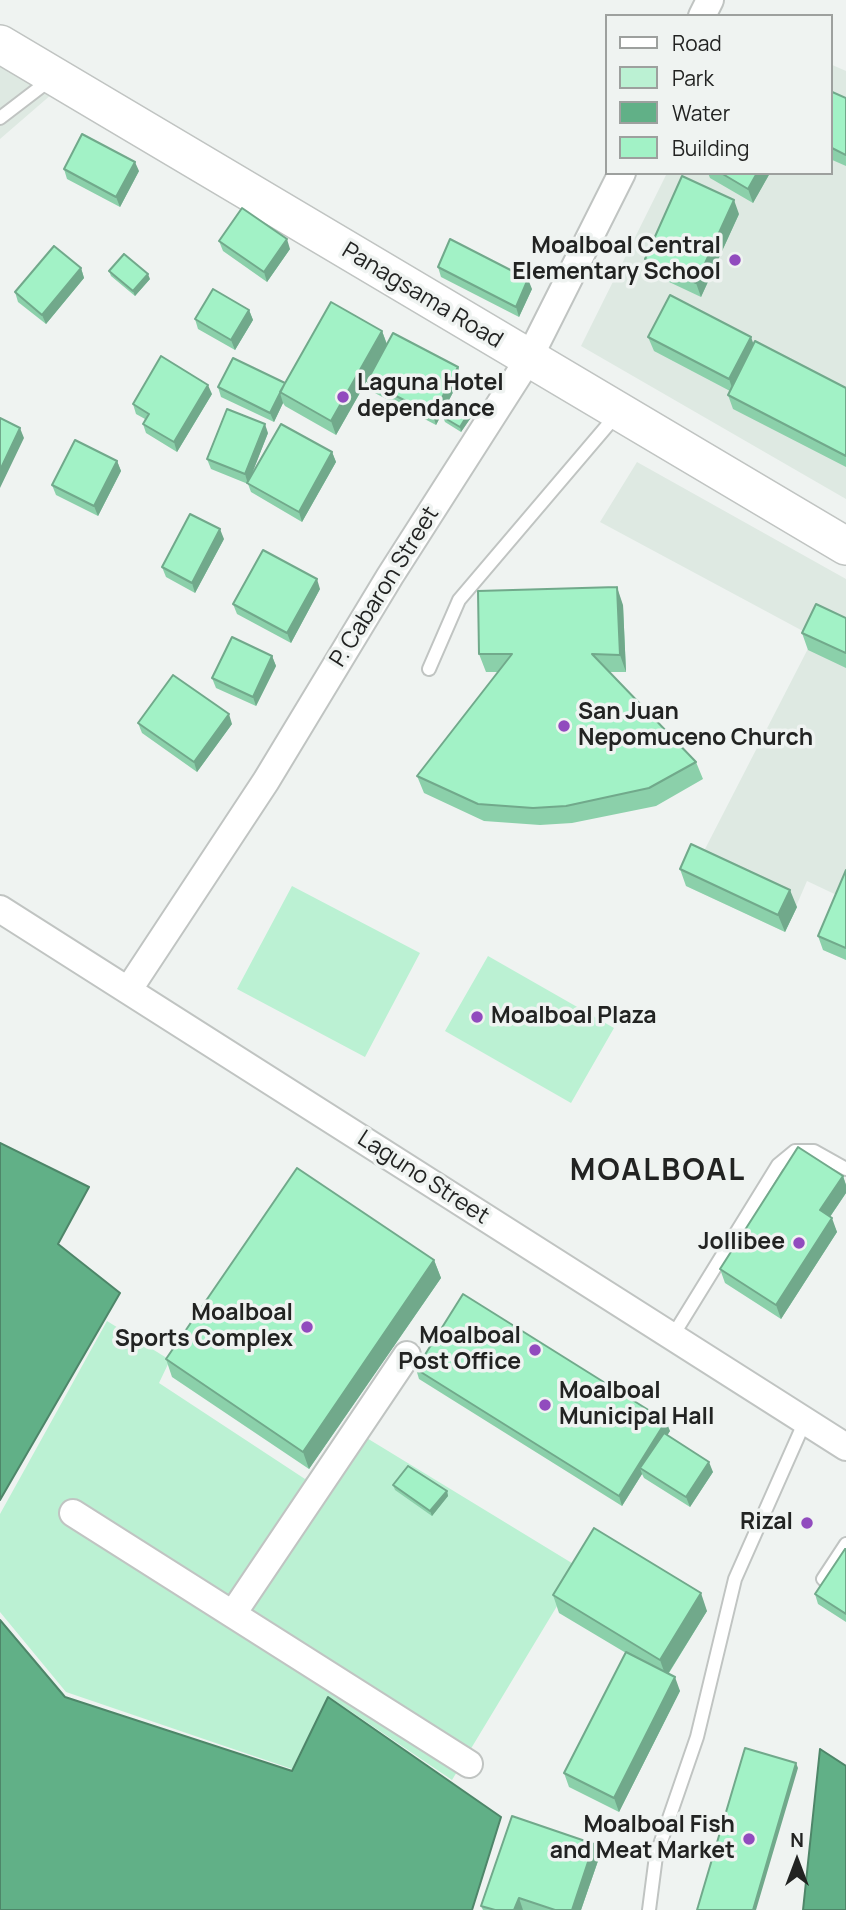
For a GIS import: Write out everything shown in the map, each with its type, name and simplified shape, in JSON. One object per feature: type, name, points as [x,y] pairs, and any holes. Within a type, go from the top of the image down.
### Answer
[{"type":"street","name":"Panagsama Road","points":[[0,44],[528,360],[846,546]]},
{"type":"street","name":"P. Cabaron Street","points":[[129,989],[266,781],[390,576],[528,360],[621,175]]},
{"type":"street","name":"Laguno Street","points":[[0,909],[846,1447]]},
{"type":"street","points":[[234,1612],[407,1355]]},
{"type":"street","points":[[73,1513],[234,1612],[469,1764]]},
{"type":"lane","points":[[0,118],[54,76]]},
{"type":"lane","points":[[429,669],[459,600],[619,412]]},
{"type":"lane","points":[[672,1337],[778,1165],[796,1151],[814,1151],[846,1169]]},
{"type":"lane","points":[[649,1910],[656,1856],[697,1737],[735,1579],[805,1421]]},
{"type":"lane","points":[[823,1580],[846,1544]]},
{"type":"shaded area","points":[[0,60],[52,94],[0,139]]},
{"type":"shaded area","name":"Moalboal Central Elementary School","points":[[832,65],[846,71],[846,499],[581,346],[666,175],[832,175]]},
{"type":"shaded area","points":[[637,462],[846,579],[846,960],[823,950],[845,899],[807,881],[785,932],[686,886],[814,637],[600,522]]},
{"type":"green space","points":[[292,886],[420,953],[365,1057],[237,989]]},
{"type":"green space","points":[[488,956],[614,1028],[571,1103],[445,1031]]},
{"type":"green space","points":[[107,1321],[170,1360],[159,1383],[305,1479],[352,1429],[580,1568],[452,1780],[328,1696],[292,1769],[66,1692],[0,1612],[0,1514]]},
{"type":"water","points":[[0,1143],[89,1187],[58,1244],[120,1293],[0,1500]]},
{"type":"water","points":[[0,1620],[65,1697],[292,1771],[328,1697],[501,1817],[472,1910],[0,1910]]},
{"type":"water","points":[[820,1749],[846,1766],[846,1910],[803,1910]]},
{"type":"building","points":[[832,92],[846,98],[846,155],[832,148]]},
{"type":"building","points":[[82,134],[135,162],[116,197],[64,169]]},
{"type":"building","points":[[724,175],[756,175],[748,189]]},
{"type":"building","points":[[682,176],[734,200],[696,283],[645,259]]},
{"type":"building","points":[[242,208],[287,239],[264,272],[219,241]]},
{"type":"building","points":[[450,239],[528,279],[516,307],[438,267]]},
{"type":"building","points":[[54,246],[81,268],[42,315],[15,292]]},
{"type":"building","points":[[124,254],[148,274],[133,291],[109,271]]},
{"type":"building","points":[[213,289],[249,310],[231,340],[195,319]]},
{"type":"building","points":[[670,295],[751,337],[729,379],[648,337]]},
{"type":"building","points":[[331,302],[382,331],[331,421],[280,392]]},
{"type":"building","points":[[393,333],[458,367],[433,415],[367,381]]},
{"type":"building","points":[[755,341],[846,388],[846,456],[728,395]]},
{"type":"building","points":[[161,356],[208,385],[174,442],[143,424],[149,414],[133,404]]},
{"type":"building","points":[[233,358],[285,383],[270,413],[218,387]]},
{"type":"building","points":[[454,401],[470,411],[460,427],[443,417]]},
{"type":"building","points":[[227,409],[265,424],[245,474],[207,459]]},
{"type":"building","points":[[0,418],[20,428],[0,470]]},
{"type":"building","points":[[281,424],[332,452],[299,512],[247,483]]},
{"type":"building","points":[[75,440],[117,461],[94,506],[52,485]]},
{"type":"building","points":[[190,514],[220,529],[192,583],[162,567]]},
{"type":"building","points":[[263,550],[317,579],[287,633],[233,604]]},
{"type":"building","name":"San Juan Nepomuceno Church","points":[[617,587],[620,655],[592,654],[696,762],[649,788],[566,806],[533,808],[478,804],[417,776],[512,654],[479,654],[478,591]]},
{"type":"building","points":[[816,604],[846,618],[846,653],[802,633]]},
{"type":"building","points":[[232,637],[272,656],[253,697],[212,678]]},
{"type":"building","points":[[173,675],[229,714],[194,762],[138,723]]},
{"type":"building","points":[[691,844],[790,890],[778,915],[680,869]]},
{"type":"building","points":[[846,870],[846,948],[818,936]]},
{"type":"building","points":[[798,1147],[843,1176],[820,1210],[832,1218],[776,1305],[720,1269]]},
{"type":"building","name":"Moalboal Sports Complex","points":[[297,1168],[434,1260],[303,1452],[166,1359]]},
{"type":"building","name":"Moalboal Municipal Hall","points":[[463,1294],[666,1421],[619,1496],[416,1369]]},
{"type":"building","points":[[664,1433],[709,1462],[686,1497],[640,1468]]},
{"type":"building","points":[[408,1466],[447,1491],[430,1511],[393,1485]]},
{"type":"building","points":[[594,1528],[701,1593],[660,1660],[553,1595]]},
{"type":"building","points":[[846,1549],[846,1614],[815,1594]]},
{"type":"building","points":[[626,1652],[675,1677],[614,1798],[564,1773]]},
{"type":"building","name":"Moalboal Fish and Meat Market","points":[[745,1748],[796,1763],[753,1910],[697,1910]]},
{"type":"building","points":[[512,1816],[594,1844],[572,1910],[555,1910],[519,1898],[514,1910],[495,1910],[481,1906]]},
{"type":"place","name":"Moalboal Central Elementary School","points":[[735,260]]},
{"type":"place","name":"Laguna Hotel dependance","points":[[343,397]]},
{"type":"place","name":"San Juan Nepomuceno Church","points":[[564,726]]},
{"type":"place","name":"Moalboal Plaza","points":[[477,1017]]},
{"type":"place","name":"Jollibee","points":[[799,1243]]},
{"type":"place","name":"Moalboal Sports Complex","points":[[307,1327]]},
{"type":"place","name":"Moalboal Post Office","points":[[535,1350]]},
{"type":"place","name":"Moalboal Municipal Hall","points":[[545,1405]]},
{"type":"place","name":"Rizal","points":[[807,1523]]},
{"type":"place","name":"Moalboal Fish and Meat Market","points":[[749,1839]]},
{"type":"district","name":"MOALBOAL","points":[[658,1172]]}]
